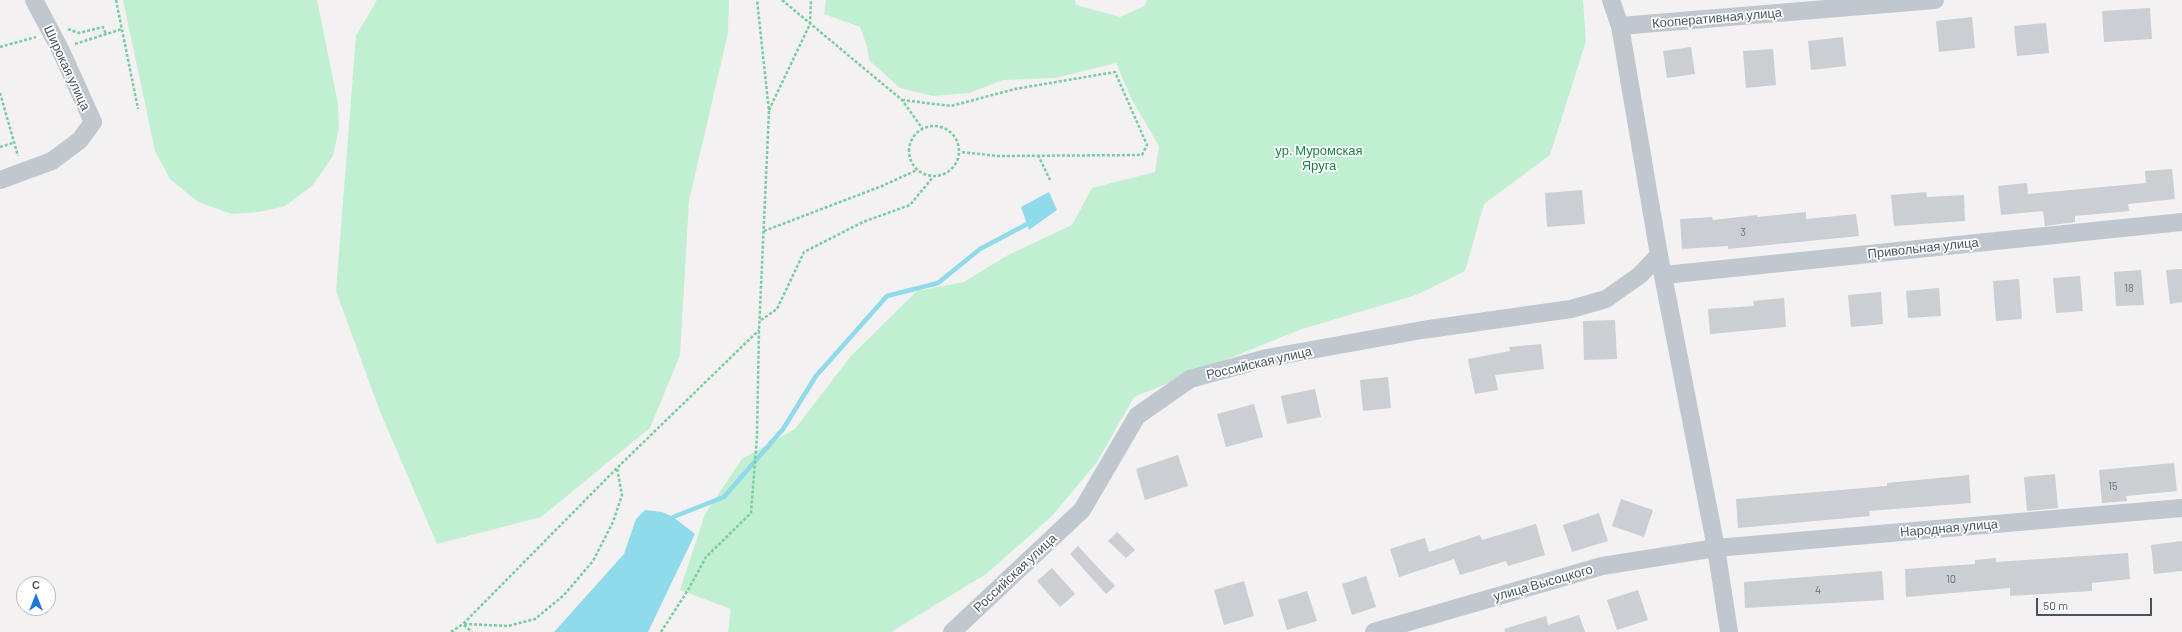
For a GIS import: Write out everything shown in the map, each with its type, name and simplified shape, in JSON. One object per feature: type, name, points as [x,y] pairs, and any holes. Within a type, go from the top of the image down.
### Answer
[{"type":"street","name":"Широкая улица","points":[[0,180],[52,161],[80,140],[93,122],[60,49],[34,0]]},
{"type":"street","points":[[1611,0],[1620,26],[1659,255],[1664,274],[1716,548],[1729,632]]},
{"type":"street","name":"Кооперативная улица","points":[[1620,26],[1935,0]]},
{"type":"street","name":"Привольная улица","points":[[1664,274],[2182,222]]},
{"type":"street","name":"Российская улица","points":[[952,632],[1082,510],[1137,416],[1190,379],[1267,358],[1422,330],[1571,309],[1606,299],[1640,275],[1659,255]]},
{"type":"street","name":"Народная улица","points":[[1716,548],[2182,508]]},
{"type":"street","name":"улица Высоцкого","points":[[1374,632],[1602,566],[1716,548]]},
{"type":"path","points":[[116,0],[138,110]]},
{"type":"path","points":[[660,632],[688,590],[706,557],[751,513],[757,436],[760,320],[769,110],[757,0]]},
{"type":"path","points":[[782,0],[902,100],[922,128]]},
{"type":"path","points":[[769,110],[810,24],[812,0]]},
{"type":"path","points":[[60,49],[122,29]]},
{"type":"path","points":[[902,100],[951,106],[1015,89],[1115,72],[1147,145],[1142,155],[998,156],[960,152]]},
{"type":"path","points":[[0,93],[13,143],[24,172]]},
{"type":"path","points":[[935,125],[948,129],[957,139],[960,152],[956,165],[951,170],[946,174],[933,177],[920,173],[917,170],[911,163],[908,150],[912,137],[922,128],[935,125]]},
{"type":"path","points":[[0,147],[13,143]]},
{"type":"path","points":[[1038,155],[1050,180]]},
{"type":"path","points":[[764,232],[882,186],[917,170]]},
{"type":"path","points":[[760,320],[777,309],[804,252],[863,222],[910,205],[933,177]]},
{"type":"path","points":[[451,632],[463,624],[617,468],[760,330]]},
{"type":"path","points":[[463,624],[508,626],[535,619],[564,595],[593,561],[613,522],[622,495],[617,468]]},
{"type":"path","points":[[463,624],[472,632]]},
{"type":"green space","points":[[123,0],[317,0],[338,104],[339,128],[333,156],[312,186],[285,206],[259,212],[232,214],[198,202],[170,179],[155,151]]},
{"type":"green space","points":[[377,0],[729,0],[728,33],[689,201],[680,355],[650,428],[541,517],[437,544],[379,409],[336,291],[356,36]]},
{"type":"green space","name":"ур. Муромская Яруга","points":[[826,0],[1075,0],[1076,5],[1120,17],[1144,6],[1147,0],[1583,0],[1586,41],[1550,155],[1484,204],[1465,271],[1416,295],[1299,330],[1134,397],[1097,462],[1052,516],[986,574],[891,632],[728,632],[731,609],[680,590],[705,514],[742,459],[795,429],[850,357],[917,291],[964,282],[1008,255],[1072,225],[1092,188],[1155,172],[1159,146],[1131,98],[1116,63],[1055,78],[1003,80],[969,93],[933,96],[900,88],[869,60],[867,46],[860,27],[824,14]]},
{"type":"water","points":[[1049,192],[1057,210],[1029,230],[1021,207]]},
{"type":"water","points":[[645,510],[662,512],[673,517],[695,534],[648,632],[554,632],[624,554],[636,519]]},
{"type":"building","points":[[2150,8],[2152,39],[2104,42],[2102,11]]},
{"type":"building","points":[[1972,17],[1975,48],[1939,52],[1936,21]]},
{"type":"building","points":[[2046,23],[2049,53],[2017,56],[2014,26]]},
{"type":"building","points":[[1843,37],[1846,66],[1811,70],[1808,41]]},
{"type":"building","points":[[1691,47],[1695,74],[1667,78],[1663,51]]},
{"type":"building","points":[[1773,49],[1776,85],[1746,88],[1743,51]]},
{"type":"building","points":[[2172,169],[2175,199],[2128,204],[2129,211],[2075,216],[2075,222],[2045,226],[2043,211],[2001,215],[1998,186],[2027,183],[2028,194],[2146,183],[2145,171]]},
{"type":"building","points":[[1582,190],[1585,224],[1547,227],[1545,193]]},
{"type":"building","points":[[1926,192],[1927,197],[1964,195],[1965,221],[1894,226],[1891,195]]},
{"type":"building","points":[[1806,212],[1806,219],[1856,214],[1859,236],[1728,249],[1728,246],[1682,249],[1680,219],[1712,217],[1713,220],[1757,215],[1757,217]]},
{"type":"building","points":[[2182,269],[2182,302],[2170,304],[2166,270]]},
{"type":"building","points":[[2141,270],[2144,305],[2116,306],[2114,272]]},
{"type":"building","points":[[2080,276],[2083,311],[2056,313],[2053,278]]},
{"type":"building","points":[[2019,279],[2022,319],[1996,321],[1993,281]]},
{"type":"building","points":[[1939,288],[1941,316],[1908,318],[1906,291]]},
{"type":"building","points":[[1881,292],[1883,324],[1851,327],[1848,295]]},
{"type":"building","points":[[1784,298],[1786,327],[1710,334],[1708,309],[1754,306],[1753,301]]},
{"type":"building","points":[[1615,320],[1617,359],[1584,360],[1583,321]]},
{"type":"building","points":[[1541,344],[1544,369],[1495,375],[1498,390],[1475,394],[1468,359],[1510,351],[1509,347]]},
{"type":"building","points":[[1388,377],[1391,408],[1363,411],[1360,380]]},
{"type":"building","points":[[1315,389],[1321,417],[1287,424],[1281,396]]},
{"type":"building","points":[[1254,404],[1263,437],[1226,447],[1217,414]]},
{"type":"building","points":[[1178,455],[1188,486],[1145,500],[1136,469]]},
{"type":"building","points":[[2174,463],[2177,491],[2126,496],[2127,501],[2102,503],[2099,470]]},
{"type":"building","points":[[2055,474],[2058,508],[2027,511],[2024,477]]},
{"type":"building","points":[[1969,475],[1971,503],[1869,511],[1870,516],[1738,528],[1736,499],[1887,486],[1887,483]]},
{"type":"building","points":[[1621,499],[1653,510],[1644,537],[1612,526]]},
{"type":"building","points":[[1599,513],[1608,541],[1572,552],[1563,525]]},
{"type":"building","points":[[1536,524],[1545,555],[1508,566],[1506,561],[1460,575],[1454,559],[1399,577],[1390,549],[1425,538],[1429,552],[1480,535],[1482,540]]},
{"type":"building","points":[[1117,532],[1135,550],[1126,558],[1108,541]]},
{"type":"building","points":[[2182,541],[2182,571],[2154,574],[2151,545]]},
{"type":"building","points":[[1078,546],[1115,586],[1106,594],[1070,554]]},
{"type":"building","points":[[2128,553],[2130,579],[2092,583],[2092,591],[2010,596],[2010,588],[1906,597],[1905,569],[1975,564],[1975,560],[1996,558],[1996,562]]},
{"type":"building","points":[[1052,568],[1075,594],[1060,607],[1037,581]]},
{"type":"building","points":[[1882,571],[1884,600],[1745,608],[1744,582]]},
{"type":"building","points":[[1366,576],[1376,607],[1352,615],[1342,584]]},
{"type":"building","points":[[1244,581],[1254,616],[1224,625],[1214,590]]},
{"type":"building","points":[[1638,590],[1648,620],[1617,630],[1607,600]]},
{"type":"building","points":[[1307,591],[1317,621],[1287,630],[1278,600]]},
{"type":"building","points":[[1579,615],[1585,632],[1505,632],[1504,629],[1546,616],[1548,625]]},
{"type":"waterway","points":[[673,517],[724,497],[783,429],[816,376],[887,296],[938,283],[980,249],[1031,222]]}]
